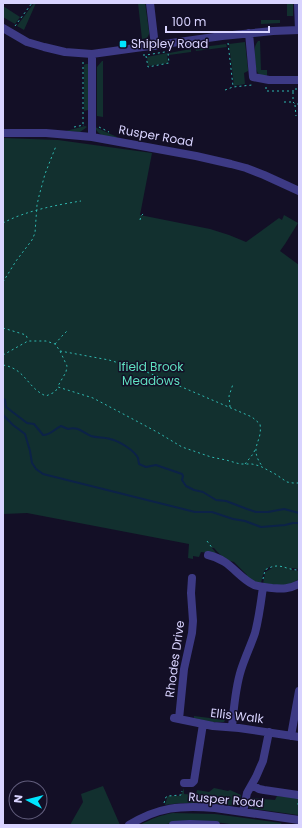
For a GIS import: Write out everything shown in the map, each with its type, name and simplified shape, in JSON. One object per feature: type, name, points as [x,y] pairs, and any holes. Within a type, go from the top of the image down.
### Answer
[{"type":"street","points":[[150,3],[155,46]]},
{"type":"street","points":[[3,28],[27,42],[44,48],[65,52],[92,54],[249,33],[299,30],[298,3]]},
{"type":"street","points":[[249,33],[254,81],[297,80]]},
{"type":"street","points":[[92,54],[92,137]]},
{"type":"street","name":"Rusper Road","points":[[3,133],[46,133],[92,137],[158,148],[231,164],[264,175],[299,190]]},
{"type":"street","points":[[156,157],[158,148]]},
{"type":"street","points":[[208,554],[225,561],[248,581],[255,585],[282,589],[290,588],[299,584]]},
{"type":"street","name":"Rhodes Drive","points":[[176,718],[184,669],[192,633],[192,578]]},
{"type":"street","points":[[232,727],[238,680],[257,624],[262,587]]},
{"type":"street","points":[[295,736],[299,691]]},
{"type":"street","name":"Ellis Walk","points":[[176,718],[222,727],[232,727],[295,736]]},
{"type":"street","points":[[184,783],[194,782],[203,724]]},
{"type":"street","points":[[243,812],[245,798],[263,761],[269,732]]},
{"type":"street","points":[[252,785],[264,790],[298,795]]},
{"type":"street","name":"Rusper Road","points":[[129,825],[157,811],[202,807],[297,819]]},
{"type":"street","points":[[173,825],[216,825]]},
{"type":"path","points":[[14,26],[32,3]]},
{"type":"path","points":[[228,43],[233,86]]},
{"type":"path","points":[[146,56],[148,66],[169,63],[168,52]]},
{"type":"path","points":[[83,61],[83,125]]},
{"type":"path","points":[[296,91],[297,80]]},
{"type":"path","points":[[225,90],[233,86],[254,81]]},
{"type":"path","points":[[266,84],[266,91],[299,91]]},
{"type":"path","points":[[293,91],[293,102],[295,104],[296,116]]},
{"type":"path","points":[[284,102],[293,102]]},
{"type":"path","points":[[3,282],[16,261],[32,240],[35,233],[39,196],[45,174],[56,146]]},
{"type":"path","points":[[3,223],[13,217],[37,210],[81,201]]},
{"type":"path","points":[[140,220],[144,213]]},
{"type":"path","points":[[3,328],[26,335],[28,341]]},
{"type":"path","points":[[55,344],[68,330]]},
{"type":"path","points":[[3,355],[28,341],[46,341],[55,344],[67,366],[66,372],[58,387],[54,392],[46,396],[40,393],[21,373],[12,367],[3,365]]},
{"type":"path","points":[[60,351],[109,360],[142,370],[252,417],[260,424],[261,432],[253,454],[244,464]]},
{"type":"path","points":[[230,408],[229,396],[233,384]]},
{"type":"path","points":[[58,387],[93,398],[182,447],[211,457],[240,464],[260,466],[277,474],[287,482],[293,484],[299,483]]},
{"type":"path","points":[[256,448],[255,453],[263,468]]},
{"type":"path","points":[[262,587],[265,570],[268,568],[279,565],[299,570]]},
{"type":"path","points":[[164,810],[166,797],[181,795],[184,783]]},
{"type":"path","points":[[297,819],[298,795]]},
{"type":"green space","points":[[34,3],[36,3],[24,30],[17,26]]},
{"type":"green space","points":[[138,3],[145,3],[149,31],[147,38],[142,39]]},
{"type":"green space","points":[[287,3],[293,3],[293,16],[287,16]]},
{"type":"green space","points":[[3,6],[20,17],[15,24],[3,17]]},
{"type":"green space","points":[[261,20],[280,20],[280,23],[261,24]]},
{"type":"green space","points":[[258,41],[260,41],[261,70],[267,70],[267,76],[260,75],[256,69],[254,51]]},
{"type":"green space","points":[[245,42],[248,71],[244,73],[245,84],[234,86],[229,44]]},
{"type":"green space","points":[[226,44],[227,47],[196,51],[195,48]]},
{"type":"green space","points":[[191,49],[191,52],[169,55],[169,53]]},
{"type":"green space","points":[[167,53],[168,63],[148,66],[147,57]]},
{"type":"green space","points":[[102,61],[103,117],[97,116],[97,67]]},
{"type":"green space","points":[[88,64],[88,110],[84,111],[84,65]]},
{"type":"green space","points":[[85,126],[87,127],[80,132],[66,131]]},
{"type":"green space","points":[[95,127],[117,137],[101,135]]},
{"type":"green space","name":"Ifield Brook Meadows","points":[[3,138],[58,140],[152,153],[140,215],[210,229],[246,242],[279,218],[282,220],[284,215],[298,223],[280,251],[299,265],[299,569],[292,568],[291,570],[299,571],[299,579],[294,582],[293,585],[263,584],[265,572],[272,568],[271,566],[264,571],[261,583],[254,582],[247,577],[247,575],[234,562],[225,559],[214,548],[212,548],[217,554],[201,552],[199,557],[193,556],[193,559],[188,558],[189,544],[27,513],[3,514]]},
{"type":"green space","points":[[194,716],[225,720],[224,722],[212,722],[194,718]]},
{"type":"green space","points":[[103,786],[120,825],[70,825],[83,802],[81,794]]},
{"type":"green space","points":[[184,788],[184,794],[196,795],[197,790],[209,792],[214,788],[228,791],[230,790],[241,795],[239,805],[192,803],[165,805],[168,796],[181,795]]},
{"type":"green space","points":[[277,796],[298,798],[298,815],[249,808],[252,798],[275,800]]},
{"type":"green space","points":[[173,813],[215,814],[281,823],[282,825],[237,825],[192,821],[162,825],[140,825]]},
{"type":"waterway","points":[[3,399],[5,400],[6,407],[27,423],[34,424],[43,435],[46,435],[61,426],[68,429],[75,428],[91,436],[108,438],[130,449],[138,458],[139,464],[146,467],[156,465],[182,474],[182,480],[186,486],[203,492],[216,500],[226,501],[256,512],[268,512],[284,509],[299,513]]},
{"type":"waterway","points":[[3,415],[25,434],[32,463],[36,469],[43,474],[195,512],[212,512],[261,527],[299,523]]},
{"type":"place","name":"Shipley Road","points":[[123,44]]}]
